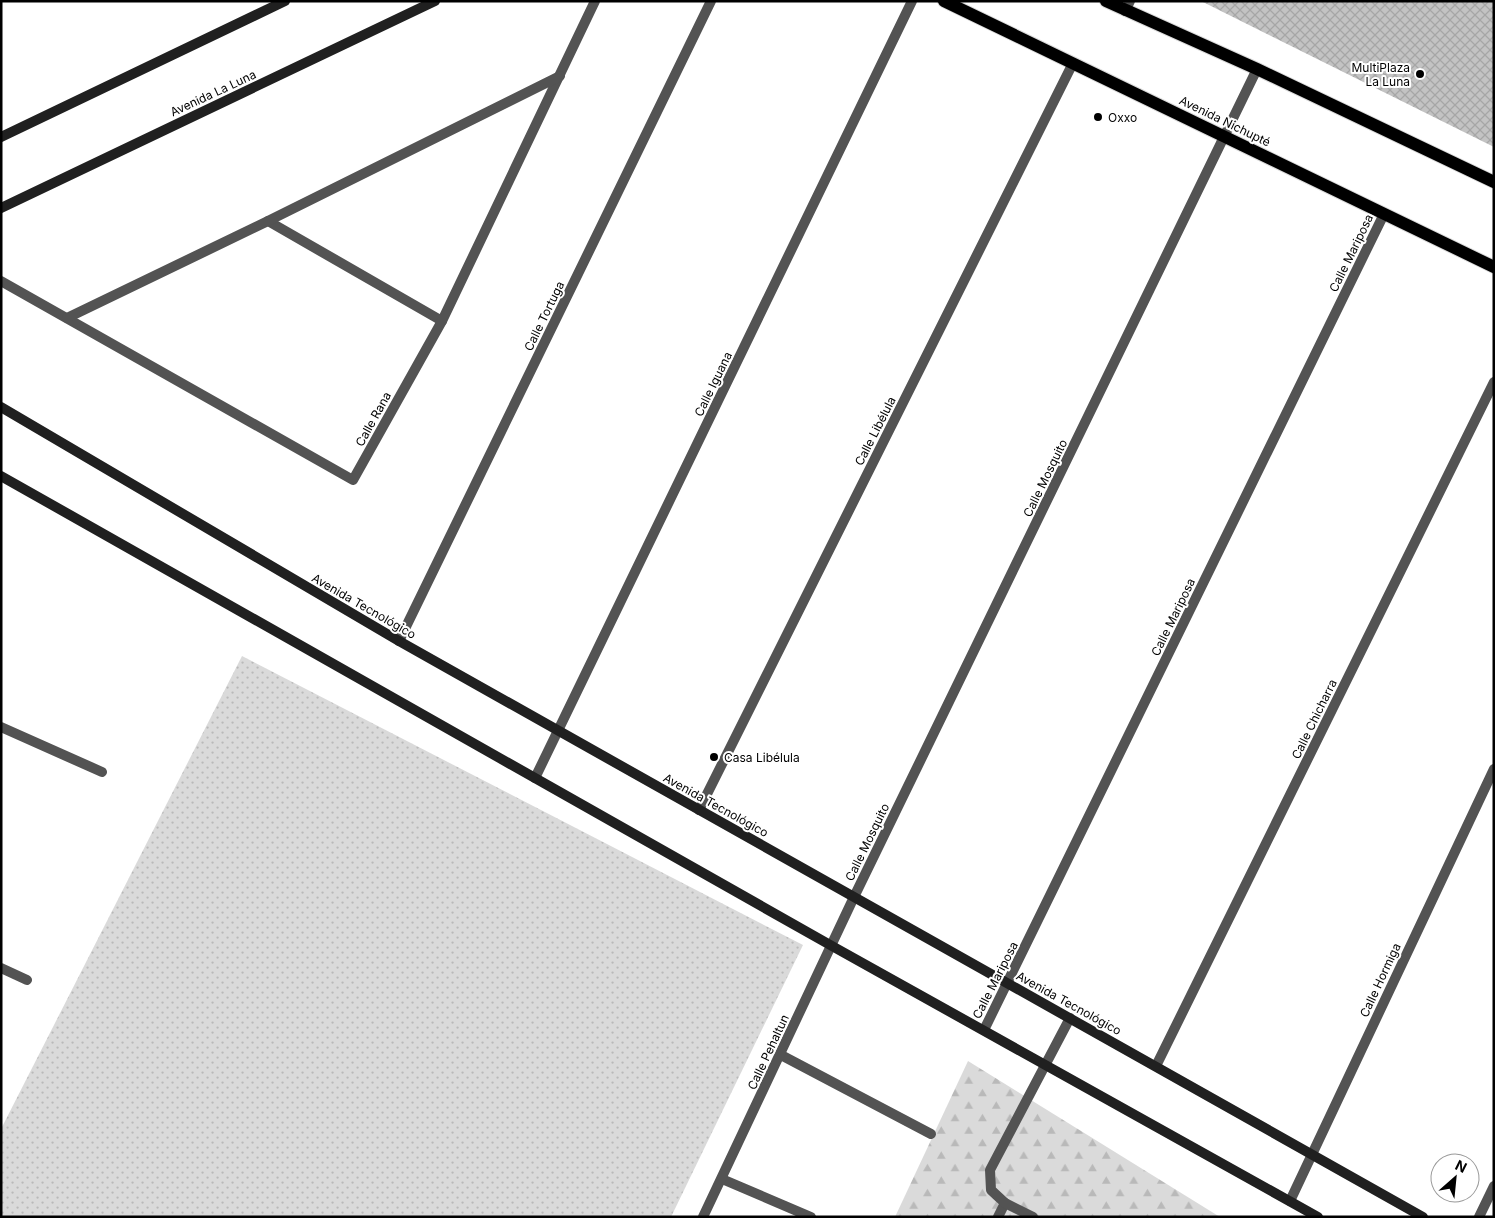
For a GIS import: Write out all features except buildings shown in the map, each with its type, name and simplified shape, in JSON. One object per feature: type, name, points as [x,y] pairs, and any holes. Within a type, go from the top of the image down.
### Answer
[{"type":"main road","name":"Avenida Nichupté","points":[[944,1],[1494,267]]},
{"type":"main road","points":[[1106,1],[1127,6],[1494,182]]},
{"type":"street","points":[[1,137],[285,1]]},
{"type":"street","name":"Avenida La Luna","points":[[1,208],[435,1]]},
{"type":"street","name":"Calle Rana","points":[[1,281],[353,480],[442,321],[595,1]]},
{"type":"street","name":"Calle Tortuga","points":[[399,641],[711,1]]},
{"type":"street","name":"Calle Iguana","points":[[535,778],[912,1]]},
{"type":"street","name":"Calle Libélula","points":[[699,810],[1073,64]]},
{"type":"street","name":"Calle Mosquito","points":[[854,897],[1257,69]]},
{"type":"street","points":[[67,318],[560,76]]},
{"type":"street","name":"Calle Mariposa","points":[[984,1030],[1384,214]]},
{"type":"street","points":[[268,221],[442,321]]},
{"type":"street","name":"Calle Chicharra","points":[[1156,1066],[1494,382]]},
{"type":"street","name":"Avenida Tecnológico","points":[[1,407],[399,641],[1423,1217]]},
{"type":"street","points":[[1,476],[832,946],[1318,1217]]},
{"type":"street","points":[[1,727],[102,772]]},
{"type":"street","name":"Calle Hormiga","points":[[1290,1201],[1494,769]]},
{"type":"street","name":"Calle Pehaltun","points":[[703,1217],[854,897]]},
{"type":"street","points":[[1,968],[27,980]]},
{"type":"street","points":[[1033,1217],[1004,1203],[991,1190],[990,1170],[1070,1018]]},
{"type":"street","points":[[781,1055],[931,1134]]},
{"type":"street","points":[[722,1178],[811,1217]]},
{"type":"street","points":[[1479,1217],[1494,1186]]},
{"type":"street","points":[[998,1217],[1004,1203]]},
{"type":"green space","points":[[242,656],[803,945],[671,1217],[1,1217],[1,1129]]},
{"type":"green space","points":[[968,1061],[1220,1217],[895,1217]]},
{"type":"place","name":"MultiPlaza La Luna","points":[[1420,74]]},
{"type":"place","name":"Oxxo","points":[[1098,117]]},
{"type":"place","name":"Casa Libélula","points":[[714,757]]}]
